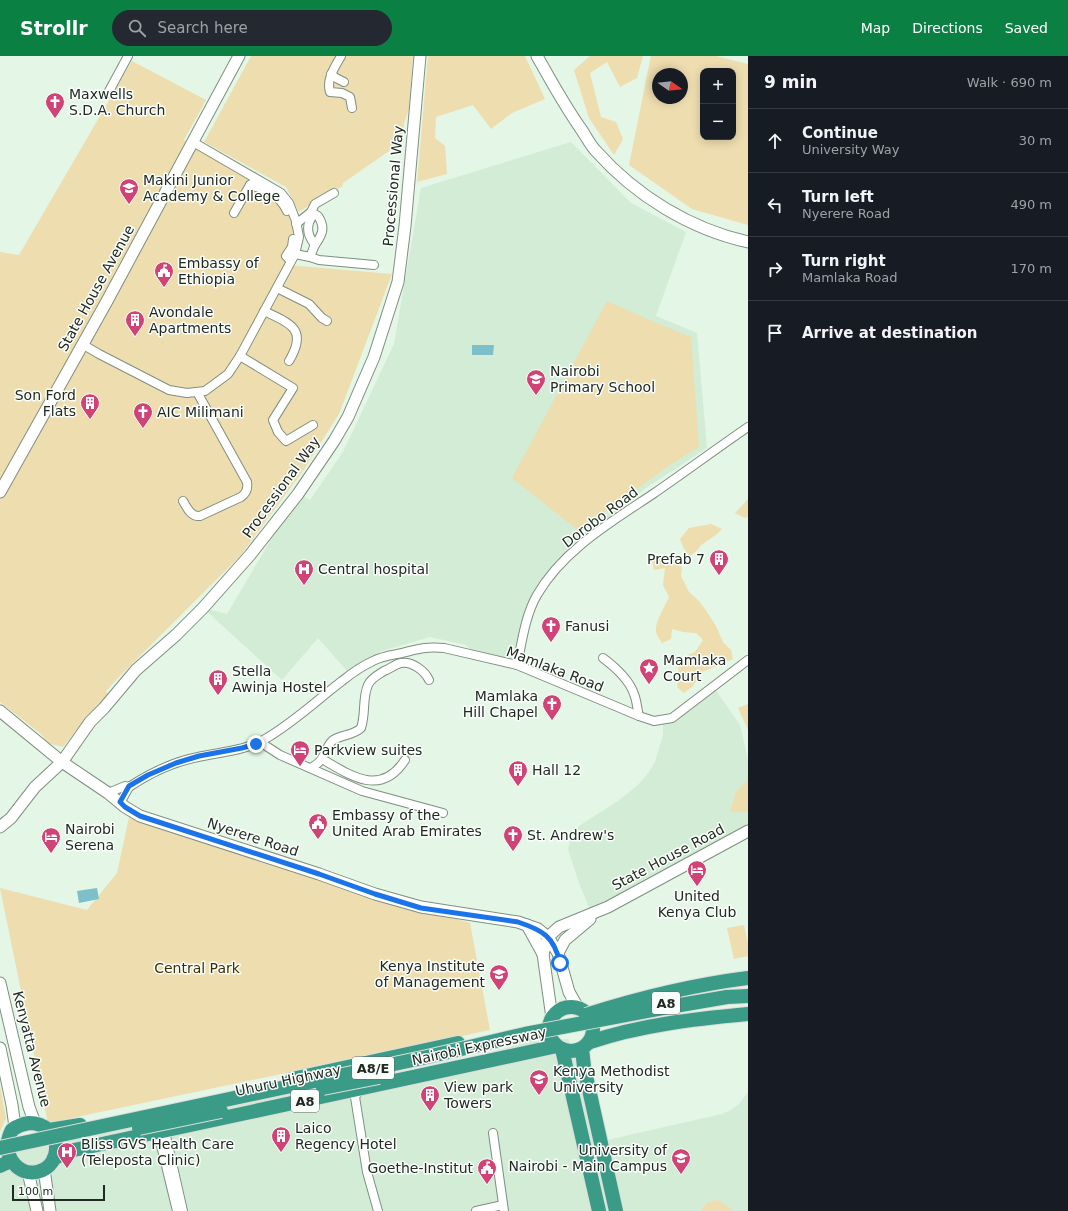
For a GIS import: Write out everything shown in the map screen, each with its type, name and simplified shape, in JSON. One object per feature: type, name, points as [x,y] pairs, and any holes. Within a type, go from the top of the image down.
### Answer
[{"type":"highway","points":[[525,1034],[677,990],[711,982],[748,978]]},
{"type":"highway","name":"A8","points":[[551,1021],[561,1009],[572,1007],[601,1014],[748,991]]},
{"type":"highway","name":"Nairobi Expressway","points":[[6,1137],[427,1057],[525,1034],[727,997],[748,996]]},
{"type":"highway","name":"Nairobi Expressway","points":[[4,1161],[182,1119],[600,1028],[669,1014],[720,1006],[748,1004]]},
{"type":"highway","points":[[581,1009],[590,1016],[593,1023],[593,1031],[586,1045],[588,1082],[616,1211]]},
{"type":"highway","name":"A8","points":[[559,1048],[569,1051],[602,1038],[666,1024],[709,1017],[748,1014]]},
{"type":"highway","points":[[551,1021],[550,1036],[559,1048],[599,1211]]},
{"type":"highway","name":"Uhuru Highway","points":[[49,1130],[74,1126],[551,1021]]},
{"type":"highway","name":"Uhuru Highway","points":[[54,1158],[74,1150],[361,1088],[559,1048]]},
{"type":"highway","points":[[44,1169],[37,1172],[28,1172],[4,1161],[8,1154],[6,1137],[23,1124],[35,1123],[43,1125],[54,1137],[56,1145],[54,1158]]},
{"type":"highway","name":"A8","points":[[44,1169],[50,1165],[54,1158]]},
{"type":"street","points":[[108,93],[128,56]]},
{"type":"street","name":"State House Avenue","points":[[0,492],[239,56]]},
{"type":"street","points":[[341,56],[331,74],[328,85],[330,92],[342,93],[350,96],[352,108]]},
{"type":"street","name":"Processional Way","points":[[0,827],[11,818],[35,787],[62,762],[90,722],[104,708],[136,670],[176,635],[203,608],[250,555],[298,494],[330,447],[348,417],[374,357],[398,282],[420,56]]},
{"type":"street","points":[[537,56],[562,101],[596,151],[618,173],[633,186],[663,207],[690,222],[726,237],[748,242]]},
{"type":"street","points":[[331,74],[344,82]]},
{"type":"street","points":[[82,344],[169,390],[187,393],[205,391],[228,374],[240,356],[293,258],[299,237],[289,203],[282,193],[193,142]]},
{"type":"street","points":[[234,213],[250,185],[258,179]]},
{"type":"street","points":[[250,185],[268,190],[284,205],[293,224],[292,247],[286,256],[293,258],[310,257],[319,260],[374,264]]},
{"type":"street","points":[[315,245],[308,233],[308,225],[315,204],[334,193]]},
{"type":"street","points":[[296,224],[313,213]]},
{"type":"street","points":[[310,257],[315,245],[321,238],[323,228],[318,216],[313,213]]},
{"type":"street","points":[[277,288],[309,304],[322,318],[327,321]]},
{"type":"street","points":[[264,311],[287,322],[295,331],[298,342],[289,361]]},
{"type":"street","points":[[240,356],[293,388],[273,420],[278,432],[286,441],[313,425]]},
{"type":"street","points":[[182,501],[192,515],[196,517],[241,496],[246,492],[247,488],[247,482],[197,392]]},
{"type":"street","name":"Dorobo Road","points":[[517,665],[528,615],[532,605],[548,579],[560,566],[590,538],[615,519],[748,427]]},
{"type":"street","name":"Mamlaka Road","points":[[108,793],[125,786],[129,786],[148,775],[176,763],[199,756],[242,748],[260,742],[294,719],[372,660],[418,648],[432,647],[517,665],[654,721],[672,718],[748,660]]},
{"type":"street","points":[[603,658],[615,666],[629,684],[634,694],[639,716]]},
{"type":"street","points":[[311,768],[322,759],[333,740],[356,732],[361,728],[367,687],[370,680],[397,664],[404,662],[423,671],[429,680]]},
{"type":"street","name":"Nyerere Road","points":[[0,710],[62,762],[140,816],[421,908],[518,922],[538,929],[548,937],[558,953],[569,992],[581,1009]]},
{"type":"street","points":[[260,742],[280,755],[362,791],[443,813]]},
{"type":"street","points":[[322,759],[352,776],[360,779],[373,780],[385,779],[392,776],[405,760]]},
{"type":"street","points":[[120,802],[129,786]]},
{"type":"street","name":"State House Road","points":[[548,937],[559,928],[603,908],[748,831]]},
{"type":"street","name":"State House Road","points":[[558,953],[565,940],[603,908]]},
{"type":"street","points":[[527,925],[543,954],[551,1021]]},
{"type":"street","points":[[538,929],[559,928]]},
{"type":"street","points":[[543,954],[548,937]]},
{"type":"street","name":"Kenyatta Avenue","points":[[0,983],[29,1107],[35,1123]]},
{"type":"street","points":[[0,1048],[12,1105],[6,1137]]},
{"type":"street","points":[[361,1088],[355,1097],[367,1172],[378,1211]]},
{"type":"street","points":[[177,1211],[159,1137],[162,1131],[166,1136],[183,1211]]},
{"type":"street","points":[[476,1211],[504,1208],[493,1133]]},
{"type":"street","points":[[44,1169],[50,1211]]},
{"type":"street","points":[[28,1172],[37,1211]]},
{"type":"shaded area","name":"Nairobi Primary School","points":[[571,142],[631,203],[686,232],[656,316],[697,333],[707,448],[646,488],[592,531],[562,564],[529,613],[511,659],[472,651],[466,645],[430,637],[382,651],[348,672],[318,638],[282,680],[203,608],[227,614],[298,494],[310,500],[343,452],[394,344],[421,188]]},
{"type":"shaded area","points":[[715,689],[740,725],[748,759],[748,828],[590,909],[579,883],[568,849],[571,838],[579,826],[618,801],[638,785],[649,772],[655,762],[663,735],[663,723],[673,722]]},
{"type":"shaded area","points":[[568,1039],[572,1047],[608,1211],[0,1211],[0,1153],[268,1095],[461,1061],[530,1041]]},
{"type":"shaded area","name":"University of Nairobi - Main Campus","points":[[748,1092],[748,1211],[623,1211],[607,1140],[722,1114],[739,1104]]},
{"type":"green space","points":[[251,56],[413,56],[409,109],[404,123],[402,142],[343,183],[342,187],[331,191],[299,212],[286,187],[204,142]]},
{"type":"green space","points":[[428,56],[525,56],[545,99],[512,113],[491,129],[473,105],[436,117],[435,138],[445,146],[447,174],[417,182]]},
{"type":"green space","points":[[590,56],[643,56],[637,78],[620,87],[607,62],[590,73],[601,117],[616,122],[623,139],[614,155],[589,118],[574,70]]},
{"type":"green space","points":[[651,56],[716,56],[748,64],[748,225],[692,209],[629,165]]},
{"type":"green space","points":[[132,61],[206,100],[184,140],[273,191],[294,220],[297,240],[288,265],[392,274],[339,414],[303,471],[240,556],[117,679],[106,691],[109,695],[87,716],[63,747],[47,743],[41,734],[0,702],[0,252],[19,255]]},
{"type":"green space","points":[[607,301],[691,337],[699,447],[670,465],[579,531],[512,478]]},
{"type":"green space","points":[[748,499],[748,517],[745,518],[735,513]]},
{"type":"green space","points":[[711,524],[722,529],[702,544],[690,556],[684,549],[680,539],[689,528]]},
{"type":"green space","points":[[665,555],[674,557],[679,563],[682,568],[681,576],[689,592],[705,609],[716,626],[723,642],[731,650],[733,659],[702,672],[693,686],[684,693],[677,687],[679,662],[695,652],[703,640],[696,633],[672,629],[671,639],[662,643],[657,634],[657,623],[669,597],[663,585],[665,568],[654,570],[652,561]]},
{"type":"green space","points":[[748,704],[748,730],[738,708]]},
{"type":"green space","points":[[748,779],[748,812],[730,812],[736,792]]},
{"type":"green space","name":"Central Park","points":[[129,817],[212,845],[470,923],[490,1030],[48,1123],[0,888],[87,910],[117,873]]},
{"type":"green space","points":[[744,925],[748,944],[748,956],[734,959],[727,928]]},
{"type":"green space","points":[[0,1086],[6,1118],[0,1132]]},
{"type":"green space","points":[[719,1200],[733,1211],[701,1211],[708,1202]]},
{"type":"water","points":[[472,345],[494,345],[493,355],[472,355]]},
{"type":"water","points":[[97,888],[99,899],[79,903],[77,891]]},
{"type":"place","name":"Maxwells S.D.A. Church","points":[[55,119]]},
{"type":"place","name":"Makini Junior Academy & College","points":[[129,205]]},
{"type":"place","name":"Embassy of Ethiopia","points":[[164,288]]},
{"type":"place","name":"Avondale Apartments","points":[[135,337]]},
{"type":"place","name":"Nairobi Primary School","points":[[536,396]]},
{"type":"place","name":"Son Ford Flats","points":[[90,420]]},
{"type":"place","name":"AIC Milimani","points":[[143,429]]},
{"type":"place","name":"Prefab 7","points":[[719,576]]},
{"type":"place","name":"Central hospital","points":[[304,586]]},
{"type":"place","name":"Fanusi","points":[[551,643]]},
{"type":"place","name":"Mamlaka Court","points":[[649,685]]},
{"type":"place","name":"Stella Awinja Hostel","points":[[218,696]]},
{"type":"place","name":"Mamlaka Hill Chapel","points":[[552,721]]},
{"type":"place","name":"Parkview suites","points":[[300,767]]},
{"type":"place","name":"Hall 12","points":[[518,787]]},
{"type":"place","name":"Embassy of the United Arab Emirates","points":[[318,840]]},
{"type":"place","name":"St. Andrew's","points":[[513,852]]},
{"type":"place","name":"Nairobi Serena","points":[[51,854]]},
{"type":"place","name":"United Kenya Club","points":[[697,887]]},
{"type":"place","name":"Kenya Institute of Management","points":[[499,991]]},
{"type":"place","name":"Kenya Methodist University","points":[[539,1096]]},
{"type":"place","name":"View park Towers","points":[[430,1112]]},
{"type":"place","name":"Laico Regency Hotel","points":[[281,1153]]},
{"type":"place","name":"Bliss GVS Health Care (Teleposta Clinic)","points":[[67,1169]]},
{"type":"place","name":"University of Nairobi - Main Campus","points":[[681,1175]]},
{"type":"place","name":"Goethe-Institut","points":[[487,1185]]},
{"type":"route","points":[[256,744],[199,756],[176,763],[148,775],[129,786],[120,802],[125,807],[140,816],[421,908],[518,922],[538,929],[548,937],[558,953],[560,963]]}]
